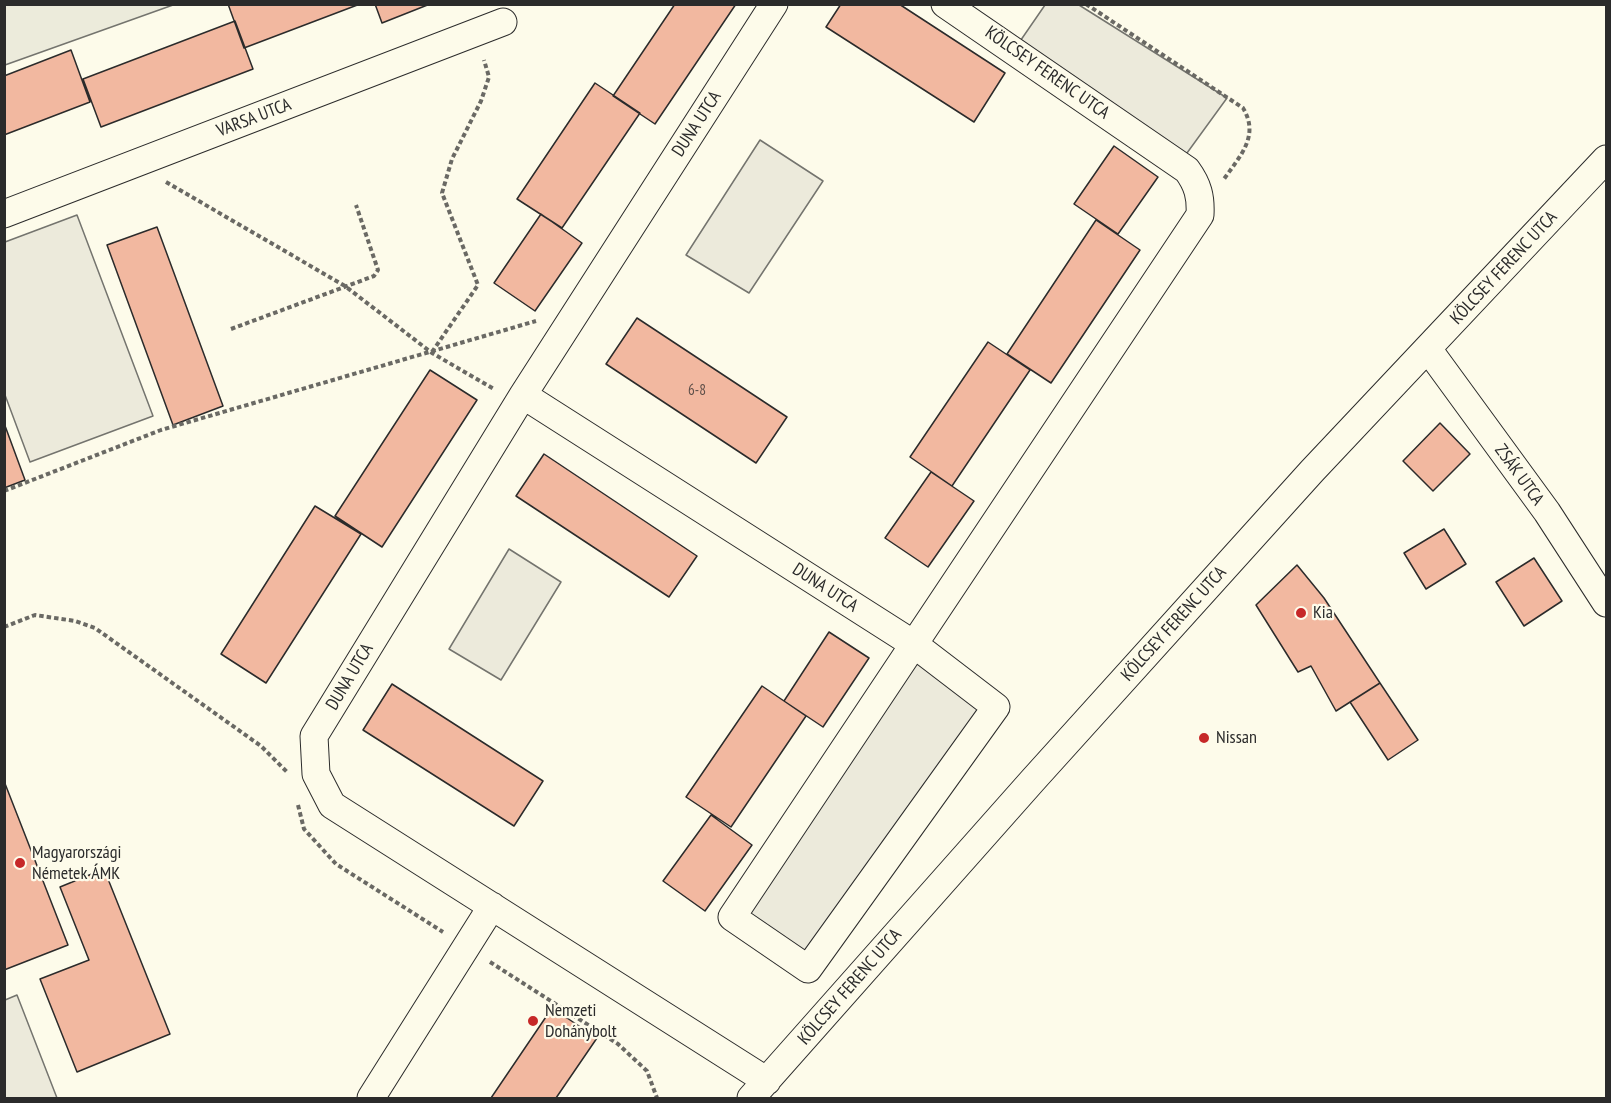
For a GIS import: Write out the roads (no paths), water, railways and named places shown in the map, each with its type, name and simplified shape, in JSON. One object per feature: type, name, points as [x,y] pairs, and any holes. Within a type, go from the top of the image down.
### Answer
[{"type":"street","name":"DUNA UTCA","points":[[759,1090],[492,906],[332,806],[316,774],[314,736],[520,399],[774,4]]},
{"type":"street","name":"KÖLCSEY FERENC UTCA","points":[[915,645],[1200,215],[1201,196],[1187,170],[945,4]]},
{"type":"street","name":"VARSA UTCA","points":[[4,214],[503,22]]},
{"type":"street","name":"KÖLCSEY FERENC UTCA","points":[[759,1090],[1041,771],[1312,471],[1606,159]]},
{"type":"street","name":"ZSÁK UTCA","points":[[1428,349],[1546,512],[1606,603]]},
{"type":"street","name":"DUNA UTCA","points":[[520,399],[915,645]]},
{"type":"street","points":[[915,645],[996,707],[808,969],[732,917],[915,645]]},
{"type":"street","points":[[371,1098],[492,906]]},
{"type":"place","name":"Kia","points":[[1301,613]]},
{"type":"place","name":"Nissan","points":[[1204,738]]},
{"type":"place","name":"Magyarországi Németek ÁMK","points":[[20,863]]},
{"type":"place","name":"Nemzeti Dohánybolt","points":[[533,1021]]}]
